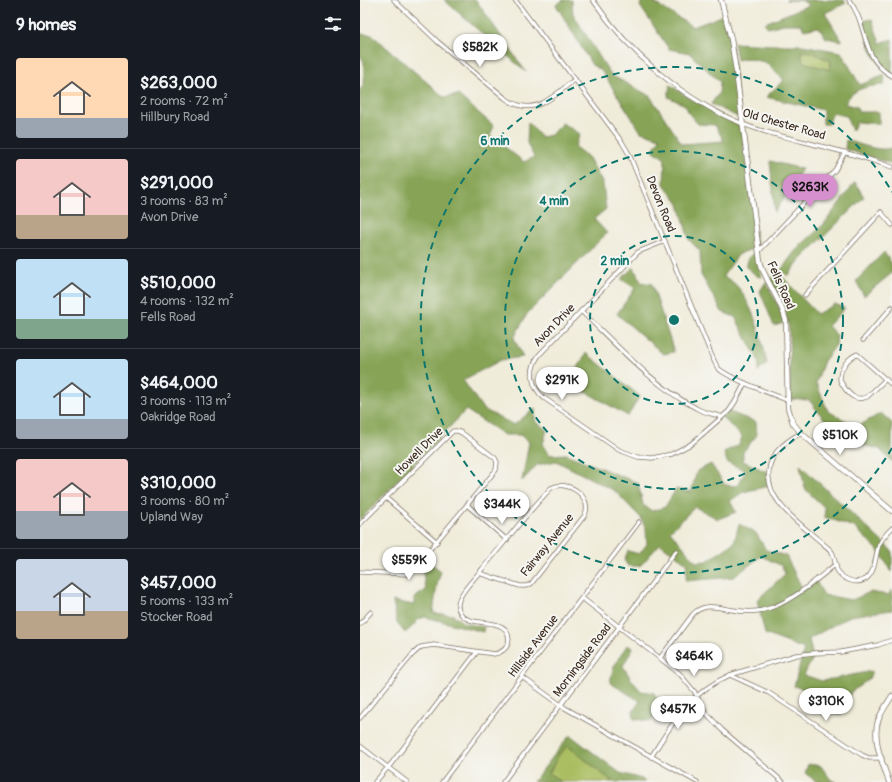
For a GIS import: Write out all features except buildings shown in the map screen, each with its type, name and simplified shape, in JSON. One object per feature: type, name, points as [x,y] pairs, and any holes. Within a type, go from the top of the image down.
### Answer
[{"type":"street","points":[[394,0],[448,50],[505,98],[516,105],[528,107],[540,105],[575,79]]},
{"type":"street","name":"Devon Road","points":[[515,0],[622,142],[629,154],[716,364],[723,372],[745,383],[787,400]]},
{"type":"street","name":"Old Chester Road","points":[[593,0],[627,42],[660,73],[698,101],[743,124],[774,134],[845,152],[892,167]]},
{"type":"street","name":"Fells Road","points":[[721,0],[733,49],[758,252],[764,276],[784,311],[786,321],[787,400],[791,419],[801,433],[892,511]]},
{"type":"street","points":[[849,0],[858,14],[872,58],[879,67],[892,76]]},
{"type":"street","points":[[758,252],[835,170],[845,152]]},
{"type":"street","points":[[805,296],[881,212],[892,225]]},
{"type":"street","name":"Avon Drive","points":[[665,241],[638,252],[539,355],[534,362],[532,371],[533,384],[544,398],[619,450],[631,456],[659,458],[679,452],[722,417],[735,402],[745,383]]},
{"type":"street","points":[[863,340],[892,308]]},
{"type":"street","points":[[581,311],[645,371],[676,396],[697,409],[722,417]]},
{"type":"street","points":[[886,379],[867,397],[852,398],[841,382],[840,378],[843,366],[852,356],[857,354],[886,379],[892,385]]},
{"type":"street","name":"Howell Drive","points":[[360,524],[450,433],[457,431],[462,433],[495,458],[498,464],[496,470],[467,506],[409,573],[360,572]]},
{"type":"street","points":[[801,433],[792,438],[775,453],[769,466],[769,481],[772,493],[782,507],[832,553],[837,569],[842,576],[854,582],[865,579],[872,573],[879,545],[884,536],[892,528]]},
{"type":"street","name":"Fairway Avenue","points":[[360,718],[413,654],[421,648],[434,645],[491,654],[499,653],[507,647],[509,640],[508,632],[503,627],[468,620],[460,612],[458,604],[460,597],[479,573],[547,492],[553,487],[562,485],[567,486],[581,494],[585,499],[587,507],[584,517],[531,584],[520,586],[479,573]]},
{"type":"street","points":[[386,498],[437,542]]},
{"type":"street","points":[[467,506],[507,540]]},
{"type":"street","name":"Hillside Avenue","points":[[442,782],[639,522]]},
{"type":"street","name":"Morningside Road","points":[[503,782],[676,551]]},
{"type":"street","points":[[660,658],[693,614],[698,610],[710,606],[737,611],[770,608],[792,597],[836,564]]},
{"type":"street","points":[[582,598],[683,677],[707,714],[722,730],[783,782]]},
{"type":"street","points":[[360,624],[371,612]]},
{"type":"street","points":[[651,757],[676,718],[696,696],[730,675],[796,655],[841,652],[878,645],[892,640]]},
{"type":"street","points":[[375,782],[477,652]]},
{"type":"street","points":[[730,675],[771,694],[862,755],[869,758],[882,758]]},
{"type":"street","points":[[522,677],[561,705],[697,782]]},
{"type":"street","points":[[889,782],[877,738],[877,726],[881,714],[892,696]]},
{"type":"street","points":[[360,746],[407,782]]},
{"type":"green space","points":[[444,0],[476,0],[526,72]]},
{"type":"green space","points":[[563,0],[572,0],[573,14],[611,75],[650,96],[682,144],[724,141],[715,125],[698,124],[690,115],[685,105],[668,97],[670,85],[688,97],[741,126],[743,131],[757,247],[739,254],[723,276],[735,284],[742,292],[752,311],[763,344],[767,364],[758,371],[759,362],[735,317],[722,312],[701,275],[700,251],[689,240],[679,204],[664,184],[665,159],[653,150],[660,138],[641,132],[601,70],[592,65],[556,5]]},
{"type":"green space","points":[[642,0],[650,0],[693,27],[724,15],[731,43],[740,118],[711,104],[719,93],[720,82],[689,53],[669,49],[640,6]]},
{"type":"green space","points":[[801,0],[844,0],[846,3],[825,13],[842,41],[826,38],[819,27],[804,30],[801,24],[783,24],[768,28],[765,23],[809,5]]},
{"type":"green space","points":[[872,19],[880,43],[892,39],[892,74],[885,70],[875,58],[869,44],[863,21]]},
{"type":"green space","points":[[360,34],[372,35],[444,97],[458,95],[494,126],[490,135],[524,162],[534,157],[527,143],[528,122],[541,137],[551,135],[562,123],[580,134],[575,147],[589,158],[603,184],[606,209],[594,219],[607,233],[527,314],[514,338],[523,357],[501,360],[463,380],[483,409],[514,425],[535,408],[535,421],[547,430],[543,444],[550,455],[566,454],[638,483],[643,505],[652,511],[665,507],[676,489],[691,492],[697,471],[711,464],[725,485],[737,486],[746,471],[727,462],[724,452],[739,445],[742,437],[722,417],[727,411],[756,422],[757,435],[743,452],[743,461],[767,472],[769,486],[743,492],[730,501],[736,512],[718,519],[695,507],[670,531],[696,562],[707,561],[734,543],[739,524],[756,533],[766,550],[786,556],[803,590],[816,581],[824,595],[852,600],[870,592],[888,595],[892,590],[892,610],[850,616],[809,639],[813,658],[804,675],[822,681],[872,671],[869,679],[851,692],[842,714],[831,713],[821,695],[794,686],[804,649],[765,634],[757,600],[785,574],[782,566],[761,556],[734,577],[686,581],[687,563],[660,544],[640,566],[628,566],[624,560],[628,551],[639,554],[647,544],[646,530],[641,518],[615,491],[556,461],[537,465],[522,481],[529,442],[520,435],[504,435],[466,410],[360,520],[360,90],[363,86],[364,62],[360,55]]},
{"type":"green space","points":[[734,43],[802,45],[841,52],[860,85],[885,75],[884,85],[866,87],[856,91],[845,104],[857,107],[858,112],[879,112],[879,124],[857,122],[852,131],[846,116],[832,113],[829,124],[823,124],[823,110],[766,97],[784,80],[765,62],[745,58],[737,60]],"holes":[[[801,51],[811,52],[831,61],[830,70],[803,62]]]},
{"type":"green space","points":[[801,51],[811,52],[831,61],[830,71],[803,62]]},
{"type":"green space","points":[[846,140],[875,148],[892,148],[892,164],[845,149]]},
{"type":"green space","points":[[770,161],[802,169],[775,212]]},
{"type":"green space","points":[[855,182],[864,197],[799,261],[788,276],[781,270],[796,250],[824,224]]},
{"type":"green space","points":[[756,251],[762,277],[757,276],[746,267],[749,257]]},
{"type":"green space","points":[[884,252],[892,264],[892,273],[864,296],[856,281]]},
{"type":"green space","points":[[634,267],[641,282],[652,284],[674,352],[663,354],[617,314],[635,288],[621,279]]},
{"type":"green space","points":[[777,271],[817,314],[835,304],[845,308],[828,326],[837,335],[836,345],[824,361],[816,383],[828,411],[848,422],[846,433],[824,419],[809,400],[790,399],[789,330],[785,310],[769,282]]},
{"type":"green space","points":[[766,282],[781,311],[784,323],[774,326],[760,291]]},
{"type":"green space","points":[[586,353],[640,396],[628,416],[570,383]]},
{"type":"green space","points":[[881,413],[892,423],[892,462],[879,449],[854,443],[855,428]]},
{"type":"green space","points":[[800,465],[892,551],[892,572],[877,549],[854,527],[824,517],[825,508],[805,489]]},
{"type":"green space","points":[[428,561],[441,571],[437,585],[433,613],[453,615],[464,623],[484,627],[483,632],[425,617],[418,619],[405,633],[397,623],[393,601],[414,605],[414,598],[426,590],[422,568]]},
{"type":"green space","points":[[627,645],[633,648],[623,666],[641,691],[654,693],[662,709],[651,721],[634,719],[633,711],[640,701],[610,683],[613,668]]},
{"type":"green space","points":[[570,735],[620,773],[642,779],[645,782],[613,782],[568,746],[560,753],[549,773],[561,782],[533,782]]},
{"type":"green space","points":[[568,746],[613,782],[561,782],[549,773],[560,753]]},
{"type":"green space","points":[[808,764],[821,766],[831,780],[837,782],[817,782],[805,773]]}]
